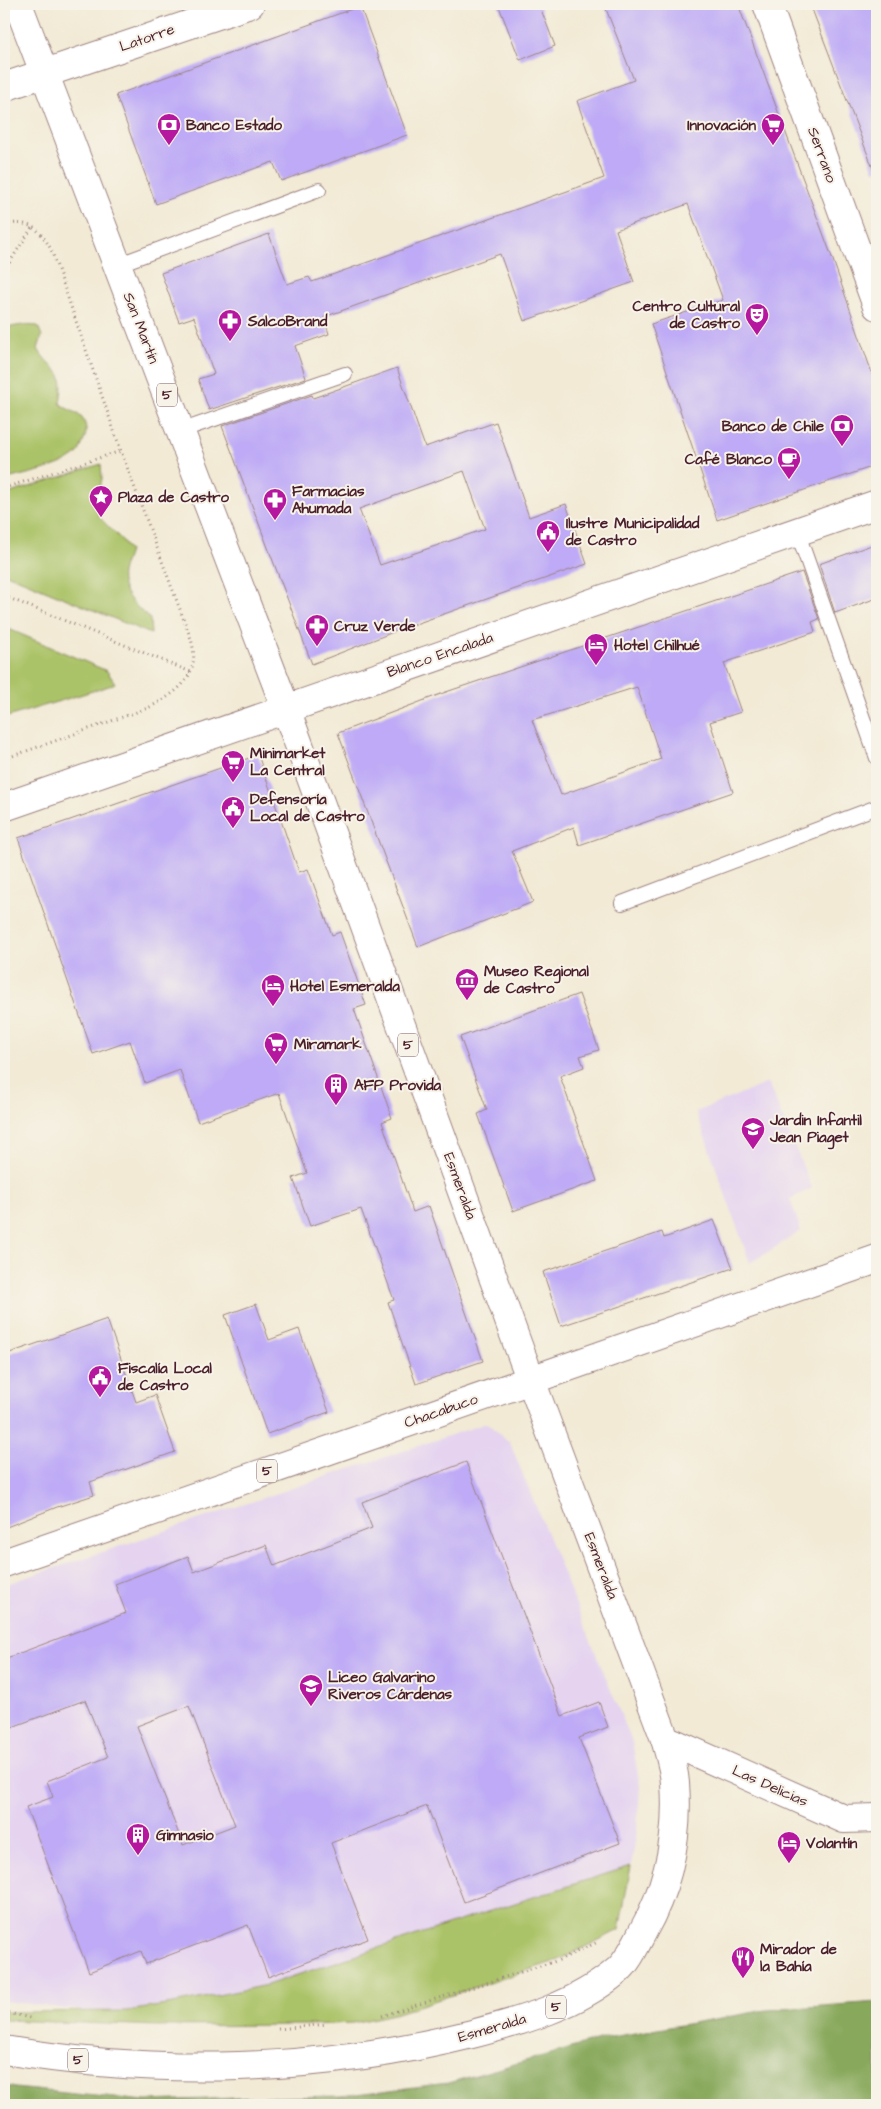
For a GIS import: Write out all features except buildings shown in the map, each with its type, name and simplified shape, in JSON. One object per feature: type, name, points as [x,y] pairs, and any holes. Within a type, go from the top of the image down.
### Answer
[{"type":"main road","name":"San Martín","points":[[18,4],[286,709]]},
{"type":"main road","name":"Latorre","points":[[4,87],[250,4]]},
{"type":"main road","name":"Serrano","points":[[767,4],[877,306]]},
{"type":"main road","name":"Blanco Encalada","points":[[4,807],[877,504]]},
{"type":"main road","name":"Esmeralda","points":[[4,2050],[101,2062],[234,2066],[287,2064],[366,2055],[449,2040],[511,2024],[542,2013],[594,1987],[618,1970],[635,1946],[659,1900],[673,1854],[675,1782],[665,1740],[531,1380],[286,709]]},
{"type":"main road","name":"Chacabuco","points":[[4,1563],[877,1259]]},
{"type":"main road","name":"Las Delicias","points":[[665,1740],[844,1819],[877,1818]]},
{"type":"lane","points":[[117,265],[319,190]]},
{"type":"lane","points":[[180,431],[345,374]]},
{"type":"lane","points":[[797,531],[877,758]]},
{"type":"lane","points":[[622,903],[877,807]]},
{"type":"path","points":[[4,224],[12,223],[32,226],[43,236],[51,249],[121,451],[191,639],[195,658],[191,672],[176,692],[148,708],[4,759]]},
{"type":"path","points":[[4,271],[32,226]]},
{"type":"path","points":[[4,488],[121,451]]},
{"type":"path","points":[[4,596],[191,672]]},
{"type":"path","points":[[378,2017],[404,2011],[559,1960],[604,1938]]},
{"type":"path","points":[[4,2012],[31,2018]]},
{"type":"path","points":[[272,2029],[335,2024]]},
{"type":"shaded area","name":"Jardin Infantil Jean Piaget","points":[[768,1083],[812,1188],[790,1199],[801,1231],[750,1263],[696,1112]]},
{"type":"shaded area","name":"Liceo Galvarino Riveros Cárdenas","points":[[487,1423],[510,1443],[632,1742],[640,1786],[637,1830],[631,1866],[267,1985],[179,2003],[127,2011],[85,2011],[4,2001],[4,1585]]},
{"type":"green space","points":[[23,325],[38,326],[42,336],[38,349],[57,371],[62,382],[60,403],[82,418],[86,426],[86,432],[79,451],[70,459],[53,467],[4,480],[4,328]]},
{"type":"green space","points":[[101,464],[102,479],[96,505],[99,517],[122,540],[129,551],[122,573],[123,587],[130,599],[150,619],[151,634],[4,573],[4,495]]},
{"type":"green space","points":[[4,627],[107,671],[115,683],[4,718]]},
{"type":"green space","points":[[631,1866],[619,1930],[559,1960],[394,2014],[353,2023],[309,2025],[157,2026],[4,2020],[4,2012],[127,2011],[179,2003],[267,1985]]},
{"type":"green space","points":[[877,2002],[877,2105],[4,2105],[4,2085],[15,2088],[146,2101],[340,2096],[448,2083],[606,2038],[767,2010]]},
{"type":"place","name":"Banco Estado","points":[[169,146]]},
{"type":"place","name":"Innovación","points":[[773,146]]},
{"type":"place","name":"Centro Cultural de Castro","points":[[757,336]]},
{"type":"place","name":"SalcoBrand","points":[[230,342]]},
{"type":"place","name":"Banco de Chile","points":[[842,447]]},
{"type":"place","name":"Café Blanco","points":[[789,480]]},
{"type":"place","name":"Plaza de Castro","points":[[101,518]]},
{"type":"place","name":"Farmacias Ahumada","points":[[275,521]]},
{"type":"place","name":"Ilustre Municipalidad de Castro","points":[[548,553]]},
{"type":"place","name":"Cruz Verde","points":[[317,647]]},
{"type":"place","name":"Hotel Chilhué","points":[[596,666]]},
{"type":"place","name":"Minimarket La Central","points":[[233,783]]},
{"type":"place","name":"Defensoría Local de Castro","points":[[233,829]]},
{"type":"place","name":"Museo Regional de Castro","points":[[467,1001]]},
{"type":"place","name":"Hotel Esmeralda","points":[[273,1007]]},
{"type":"place","name":"Miramark","points":[[276,1065]]},
{"type":"place","name":"AFP Provida","points":[[336,1106]]},
{"type":"place","name":"Jardin Infantil Jean Piaget","points":[[753,1150]]},
{"type":"place","name":"Fiscalía Local de Castro","points":[[100,1398]]},
{"type":"place","name":"Liceo Galvarino Riveros Cárdenas","points":[[311,1707]]},
{"type":"place","name":"Gimnasio","points":[[138,1856]]},
{"type":"place","name":"Volantín","points":[[789,1864]]},
{"type":"place","name":"Mirador de la Bahía","points":[[743,1979]]}]
